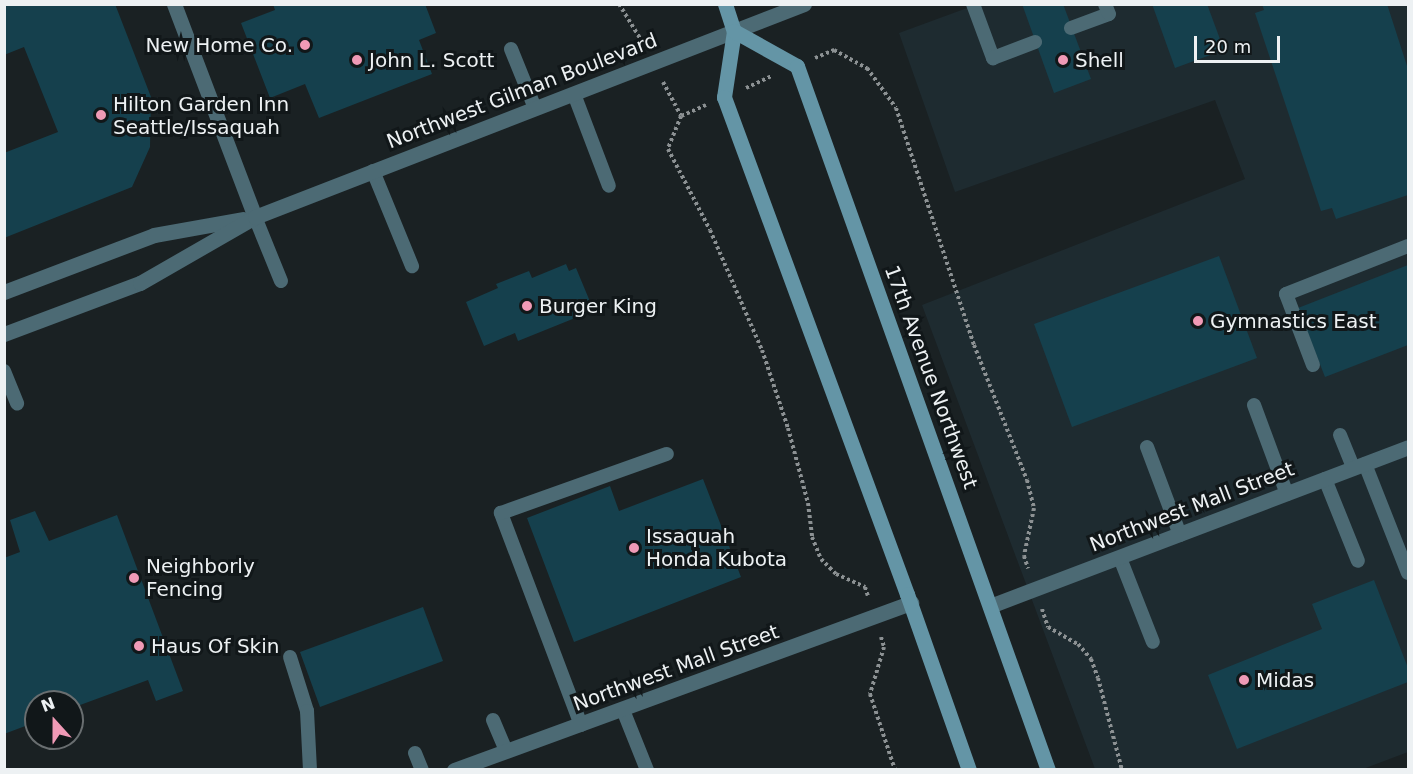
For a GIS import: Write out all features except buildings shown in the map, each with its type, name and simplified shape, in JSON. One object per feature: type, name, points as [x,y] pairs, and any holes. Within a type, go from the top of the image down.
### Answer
[{"type":"main road","points":[[725,4],[734,31],[724,97],[911,603],[969,770]]},
{"type":"main road","points":[[734,31],[797,66]]},
{"type":"main road","name":"17th Avenue Northwest","points":[[797,66],[1048,770]]},
{"type":"street","points":[[174,4],[255,217]]},
{"type":"street","name":"Northwest Gilman Boulevard","points":[[4,334],[140,283],[255,217],[804,4]]},
{"type":"street","name":"Northwest Gilman Boulevard","points":[[4,292],[154,235],[255,217]]},
{"type":"street","name":"Northwest Mall Street","points":[[990,606],[1408,447]]},
{"type":"street","name":"Northwest Mall Street","points":[[454,770],[911,603]]},
{"type":"lane","points":[[973,4],[993,58],[1035,42]]},
{"type":"lane","points":[[1071,28],[1109,14],[1105,4]]},
{"type":"lane","points":[[511,49],[535,108]]},
{"type":"lane","points":[[574,94],[609,186]]},
{"type":"lane","points":[[373,171],[412,266]]},
{"type":"lane","points":[[255,217],[281,281]]},
{"type":"lane","points":[[1313,365],[1286,294],[1408,246]]},
{"type":"lane","points":[[4,371],[17,404]]},
{"type":"lane","points":[[1254,405],[1287,494]]},
{"type":"lane","points":[[1340,435],[1359,466],[1408,573]]},
{"type":"lane","points":[[1147,447],[1180,535]]},
{"type":"lane","points":[[581,725],[501,513],[667,454]]},
{"type":"lane","points":[[1325,479],[1358,561]]},
{"type":"lane","points":[[1120,558],[1153,642]]},
{"type":"lane","points":[[290,657],[307,711],[310,770]]},
{"type":"lane","points":[[623,710],[647,770]]},
{"type":"lane","points":[[493,720],[506,751]]},
{"type":"lane","points":[[415,753],[422,770]]},
{"type":"path","points":[[619,4],[628,16]]},
{"type":"path","points":[[865,588],[836,574],[821,559],[816,548],[794,450],[762,350],[710,230],[668,149],[681,116],[834,50],[867,68],[896,108],[970,334],[1027,480],[1034,508],[1024,556]]},
{"type":"path","points":[[1048,627],[1078,644],[1090,659],[1098,678],[1122,770]]},
{"type":"path","points":[[884,647],[870,694],[896,770]]},
{"type":"shaded area","points":[[978,4],[1408,5],[1408,752],[1363,769],[1095,769],[922,305],[1245,179],[1215,100],[955,192],[899,33]]},
{"type":"place","name":"New Home Co.","points":[[305,45]]},
{"type":"place","name":"John L. Scott","points":[[357,60]]},
{"type":"place","name":"Shell","points":[[1063,60]]},
{"type":"place","name":"Hilton Garden Inn Seattle/Issaquah","points":[[101,115]]},
{"type":"place","name":"Burger King","points":[[527,306]]},
{"type":"place","name":"Gymnastics East","points":[[1198,321]]},
{"type":"place","name":"Issaquah Honda Kubota","points":[[634,548]]},
{"type":"place","name":"Neighborly Fencing","points":[[134,578]]},
{"type":"place","name":"Haus Of Skin","points":[[139,646]]},
{"type":"place","name":"Midas","points":[[1244,680]]}]
